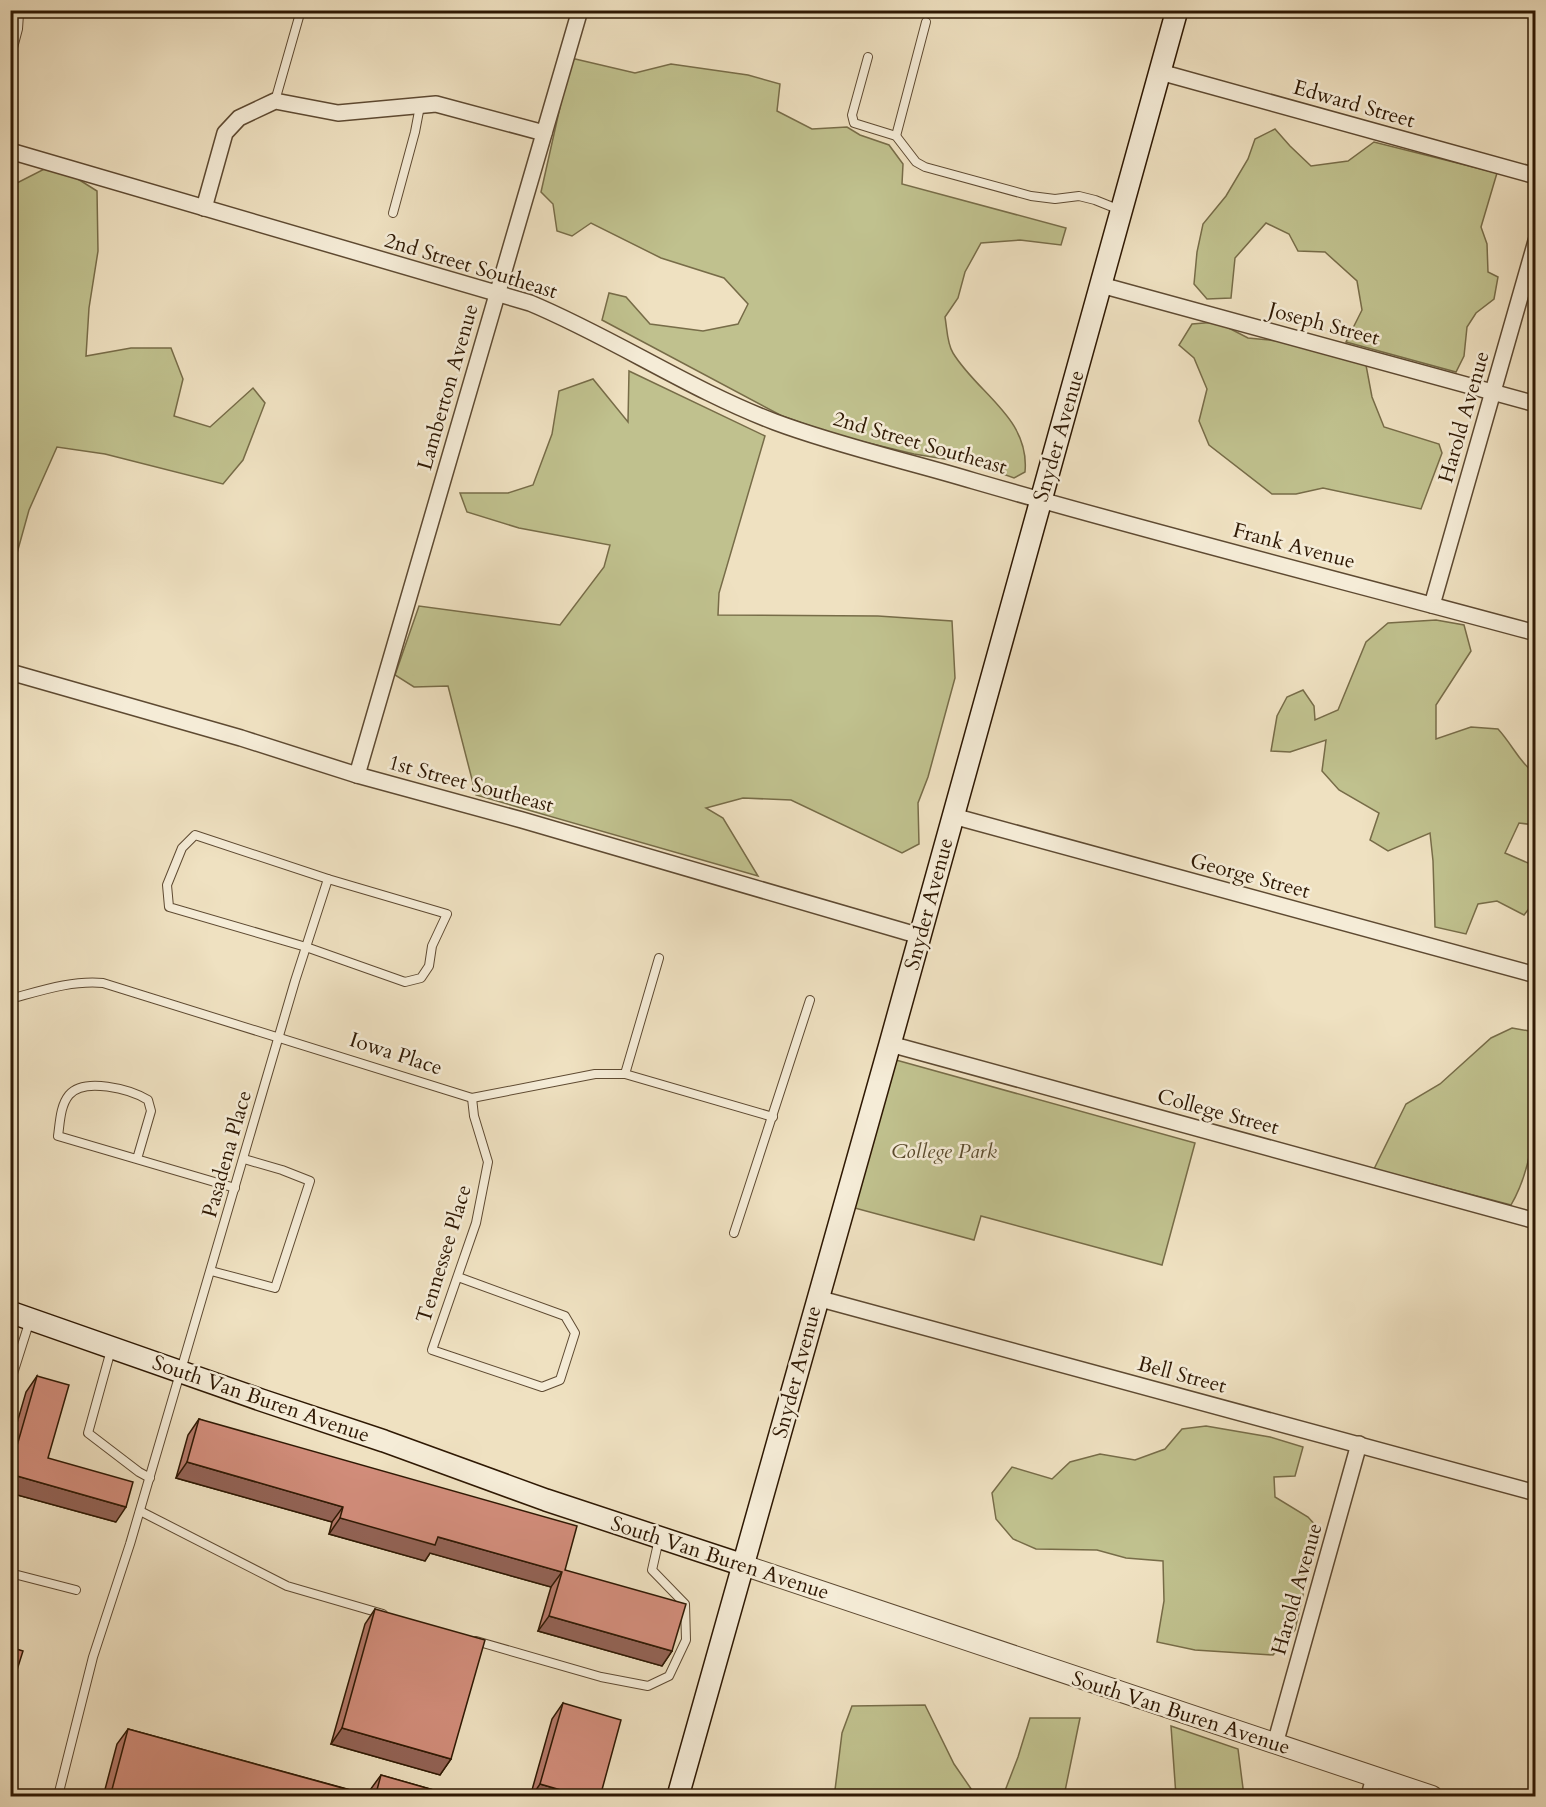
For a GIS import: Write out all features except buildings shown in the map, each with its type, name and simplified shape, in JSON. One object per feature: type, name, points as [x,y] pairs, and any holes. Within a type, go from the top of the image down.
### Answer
[{"type":"main road","name":"Snyder Avenue","points":[[678,1797],[1177,10]]},
{"type":"main road","name":"South Van Buren Avenue","points":[[20,1315],[659,1539],[743,1565]]},
{"type":"street","name":"Lamberton Avenue","points":[[357,775],[580,10]]},
{"type":"street","name":"Edward Street","points":[[1160,72],[1536,176]]},
{"type":"street","points":[[204,208],[225,133],[239,118],[275,101],[338,113],[436,104],[544,133]]},
{"type":"street","name":"2nd Street Southeast","points":[[10,151],[530,303],[572,321],[705,392],[775,422],[1041,500]]},
{"type":"street","name":"Harold Avenue","points":[[1432,605],[1536,242]]},
{"type":"street","name":"Joseph Street","points":[[1101,285],[1536,404]]},
{"type":"street","name":"Frank Avenue","points":[[1041,500],[1536,633]]},
{"type":"street","name":"1st Street Southeast","points":[[10,672],[241,738],[357,775],[522,820],[920,936]]},
{"type":"street","name":"George Street","points":[[953,816],[1536,975]]},
{"type":"street","name":"College Street","points":[[890,1044],[1536,1221]]},
{"type":"street","name":"Bell Street","points":[[817,1298],[1536,1492]]},
{"type":"street","name":"Harold Avenue","points":[[1275,1744],[1359,1444]]},
{"type":"street","name":"South Van Buren Avenue","points":[[743,1565],[1429,1796]]},
{"type":"street","points":[[1369,1797],[1374,1777]]},
{"type":"lane","points":[[11,58],[18,28],[19,14],[16,10]]},
{"type":"lane","points":[[275,101],[301,10]]},
{"type":"lane","points":[[896,136],[926,22]]},
{"type":"lane","points":[[868,57],[852,115],[854,123],[896,136],[916,162],[925,167],[1031,196],[1055,199],[1079,196],[1122,210]]},
{"type":"lane","points":[[393,213],[420,106]]},
{"type":"lane","points":[[195,835],[328,879],[447,914],[432,946],[429,966],[421,978],[405,982],[306,947],[169,907],[167,885],[182,848],[195,835]]},
{"type":"lane","name":"Pasadena Place","points":[[58,1797],[93,1657],[150,1478],[328,879]]},
{"type":"lane","points":[[625,1074],[659,958]]},
{"type":"lane","name":"Iowa Place","points":[[10,999],[67,985],[103,983],[472,1098],[595,1074],[625,1074],[773,1117]]},
{"type":"lane","points":[[734,1233],[810,1000]]},
{"type":"lane","points":[[137,1159],[151,1111],[148,1100],[129,1092],[95,1085],[79,1087],[69,1095],[64,1105],[57,1136],[235,1188]]},
{"type":"lane","name":"Tennessee Place","points":[[458,1277],[565,1316],[575,1333],[560,1380],[542,1387],[432,1350],[476,1223],[488,1162],[474,1116],[472,1098]]},
{"type":"lane","points":[[211,1271],[275,1288],[310,1181],[282,1170],[244,1160]]},
{"type":"lane","points":[[10,1383],[20,1315]]},
{"type":"lane","points":[[112,1347],[88,1433],[150,1478]]},
{"type":"lane","points":[[140,1510],[287,1587],[388,1616]]},
{"type":"lane","points":[[467,1638],[601,1677],[648,1686],[669,1676],[686,1640],[685,1604],[652,1570],[659,1539]]},
{"type":"lane","points":[[10,1573],[76,1590]]},
{"type":"green space","points":[[571,58],[635,73],[671,64],[748,75],[780,84],[777,111],[812,129],[847,127],[860,135],[889,145],[903,164],[902,184],[1066,228],[1061,245],[1020,240],[981,243],[965,272],[958,298],[945,317],[948,341],[953,353],[963,368],[1011,421],[1019,436],[1024,453],[1025,472],[1014,478],[975,464],[914,454],[839,436],[782,416],[602,320],[609,293],[626,297],[650,324],[703,331],[738,324],[748,304],[724,278],[661,258],[591,223],[572,236],[557,231],[553,204],[541,192]]},
{"type":"green space","points":[[1275,129],[1311,166],[1348,161],[1374,142],[1497,173],[1481,227],[1487,244],[1488,272],[1498,277],[1494,299],[1476,313],[1467,327],[1464,356],[1456,372],[1346,342],[1362,310],[1357,281],[1325,252],[1298,251],[1289,234],[1266,223],[1235,258],[1231,298],[1207,299],[1194,284],[1203,224],[1226,196],[1248,159],[1255,139]]},
{"type":"green space","points":[[54,164],[97,191],[98,251],[89,308],[86,356],[131,348],[171,348],[183,379],[174,416],[210,427],[253,388],[265,403],[243,460],[223,484],[105,454],[57,447],[29,510],[14,564],[11,564],[11,186]]},
{"type":"green space","points":[[1217,322],[1248,338],[1279,341],[1366,365],[1372,397],[1384,427],[1439,444],[1442,453],[1421,509],[1323,488],[1296,494],[1272,494],[1209,445],[1199,421],[1207,389],[1194,358],[1179,345],[1192,324]]},
{"type":"green space","points":[[629,371],[765,436],[719,593],[718,615],[878,616],[952,621],[955,678],[928,777],[918,803],[919,844],[902,853],[791,800],[743,798],[706,808],[723,818],[758,876],[476,795],[448,686],[414,687],[395,675],[419,606],[560,625],[604,567],[610,545],[519,528],[467,512],[460,493],[508,493],[533,485],[552,434],[559,391],[593,379],[628,422]]},
{"type":"green space","points":[[1436,620],[1464,625],[1471,651],[1436,705],[1436,739],[1471,727],[1498,729],[1524,764],[1535,774],[1535,825],[1519,823],[1505,853],[1535,866],[1535,901],[1524,915],[1497,901],[1478,904],[1466,934],[1435,927],[1430,833],[1388,851],[1370,840],[1379,813],[1339,790],[1322,771],[1326,740],[1290,752],[1271,751],[1277,716],[1287,697],[1303,690],[1314,706],[1315,720],[1338,710],[1366,642],[1388,623]]},
{"type":"green space","points":[[1512,1028],[1535,1032],[1535,1098],[1532,1142],[1521,1185],[1511,1205],[1374,1169],[1406,1104],[1440,1084],[1491,1038]]},
{"type":"green space","name":"College Park","points":[[896,1060],[1195,1143],[1162,1265],[981,1216],[974,1240],[851,1207]]},
{"type":"green space","points":[[1206,1426],[1270,1437],[1303,1447],[1295,1476],[1274,1477],[1275,1497],[1308,1517],[1318,1528],[1295,1630],[1273,1655],[1195,1650],[1157,1642],[1164,1601],[1163,1561],[1126,1558],[1097,1550],[1036,1549],[1013,1539],[996,1519],[992,1493],[1012,1467],[1052,1479],[1070,1462],[1100,1454],[1135,1460],[1165,1449],[1182,1429]]},
{"type":"green space","points":[[925,1705],[954,1764],[976,1796],[864,1796],[835,1790],[842,1733],[852,1706]]},
{"type":"green space","points":[[1030,1718],[1080,1718],[1064,1796],[1003,1796]]},
{"type":"green space","points":[[1171,1726],[1238,1749],[1244,1796],[1176,1796]]}]
